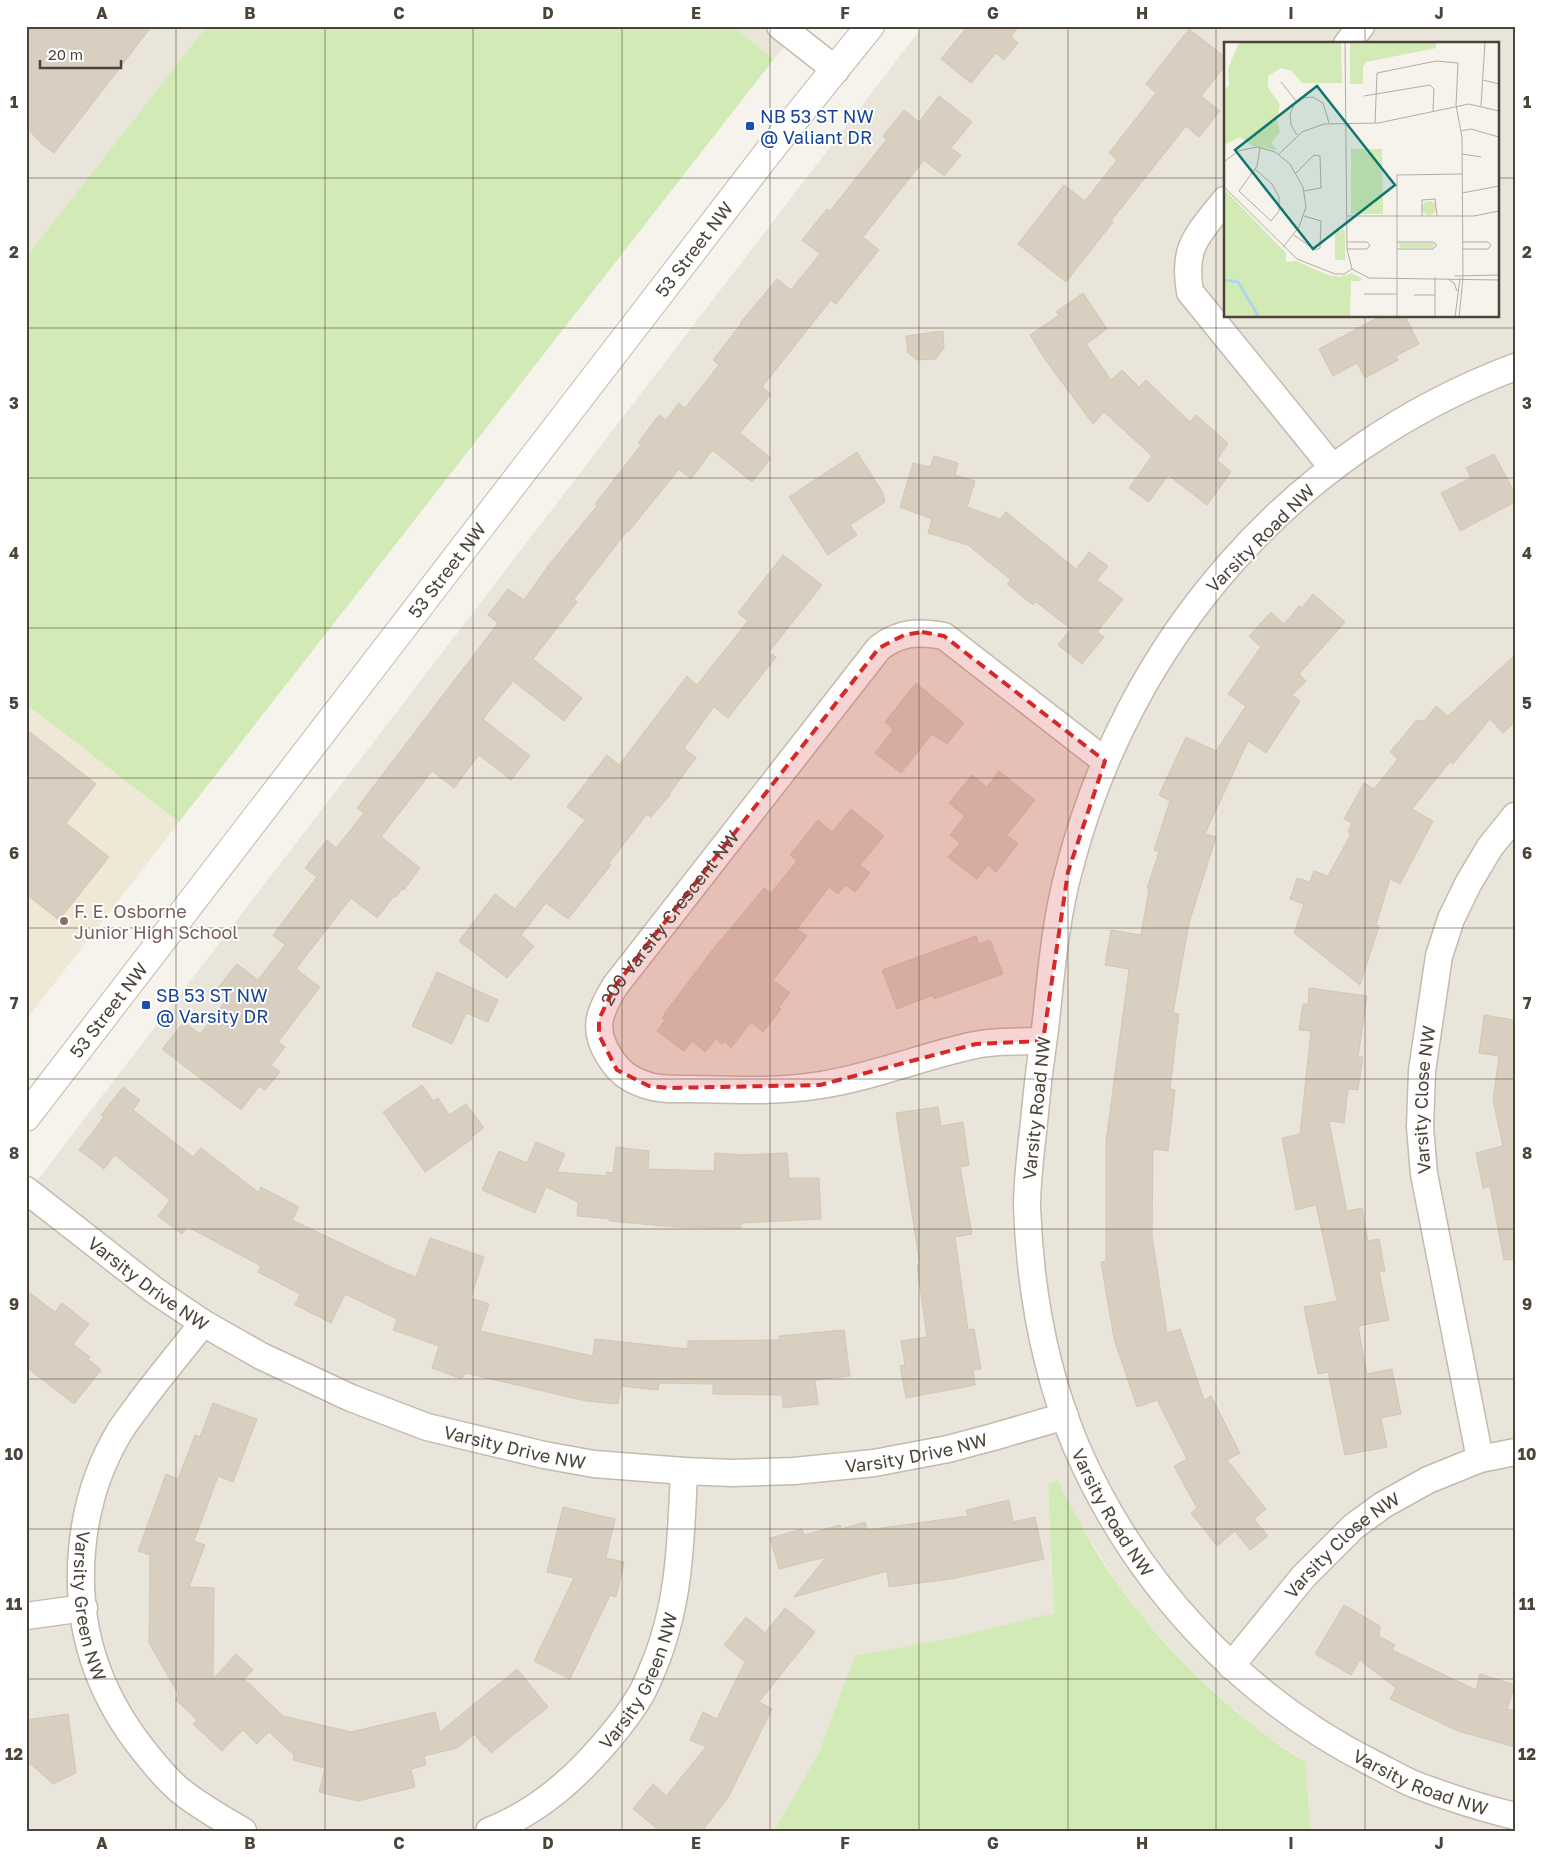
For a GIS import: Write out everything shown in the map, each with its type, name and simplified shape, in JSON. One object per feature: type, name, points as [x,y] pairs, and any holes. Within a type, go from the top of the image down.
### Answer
[{"type":"street","points":[[780,26],[836,70]]},
{"type":"street","name":"53 Street NW","points":[[26,1117],[757,166],[870,26]]},
{"type":"street","points":[[1349,42],[1361,26]]},
{"type":"street","points":[[1224,201],[1198,234],[1190,250],[1187,265],[1190,292],[1333,468]]},
{"type":"street","name":"Varsity Road NW","points":[[1515,367],[1447,396],[1384,432],[1333,468],[1280,512],[1233,560],[1166,646],[1118,732],[1105,761],[1068,872],[1058,922],[1043,1041],[1030,1157],[1027,1203],[1030,1253],[1040,1321],[1050,1370],[1065,1416],[1076,1445],[1111,1515],[1140,1561],[1177,1609],[1205,1641],[1266,1696],[1311,1728],[1345,1749],[1412,1783],[1480,1807],[1515,1816]]},
{"type":"street","name":"200 Varsity Crescent NW","points":[[1043,1041],[976,1044],[883,1071],[820,1085],[773,1089],[668,1088],[649,1086],[632,1080],[617,1070],[599,1036],[599,1019],[604,1003],[615,986],[879,648],[888,641],[904,635],[922,632],[944,636],[1105,761]]},
{"type":"street","name":"Varsity Close NW","points":[[1480,1459],[1424,1174],[1420,1127],[1422,1071],[1439,956],[1451,919],[1468,884],[1490,847],[1515,816]]},
{"type":"street","name":"Varsity Drive NW","points":[[26,1190],[154,1290],[203,1323],[261,1356],[351,1398],[427,1427],[544,1456],[594,1464],[684,1471],[732,1473],[776,1471],[874,1463],[993,1438],[1065,1416]]},
{"type":"street","name":"Varsity Green NW","points":[[203,1323],[120,1431],[106,1459],[96,1486],[85,1527],[81,1570],[89,1641],[97,1669],[113,1705],[126,1728],[153,1763],[181,1791],[210,1812],[243,1831]]},
{"type":"street","name":"Varsity Close NW","points":[[1231,1666],[1303,1576],[1353,1527],[1383,1505],[1428,1480],[1480,1459],[1515,1452]]},
{"type":"street","name":"Varsity Green NW","points":[[489,1831],[536,1806],[572,1779],[609,1741],[641,1695],[660,1651],[671,1613],[679,1569],[684,1471]]},
{"type":"street","points":[[26,1616],[84,1608]]},
{"type":"highlighted area","points":[[922,632],[944,636],[1105,761],[1068,872],[1043,1041],[976,1044],[820,1085],[668,1088],[649,1086],[617,1070],[599,1035],[599,1019],[615,986],[879,648],[904,635]]},
{"type":"shaded area","points":[[26,26],[207,26],[26,257]]},
{"type":"shaded area","points":[[732,26],[802,26],[774,59]]},
{"type":"shaded area","points":[[923,26],[1515,26],[1515,1831],[1310,1831],[1306,1762],[1259,1731],[1193,1673],[1145,1620],[1116,1582],[1080,1523],[1048,1484],[1054,1614],[947,1639],[855,1655],[819,1752],[774,1831],[26,1831],[26,1195]]},
{"type":"shaded area","name":"F. E. Osborne Junior High School","points":[[26,704],[179,822],[26,1020]]},
{"type":"green space","points":[[207,26],[732,26],[774,59],[179,822],[26,704],[26,257]]},
{"type":"green space","points":[[1057,1480],[1108,1570],[1131,1603],[1148,1623],[1182,1661],[1239,1714],[1270,1739],[1306,1762],[1310,1831],[774,1831],[819,1752],[855,1655],[947,1639],[1054,1613],[1048,1484]]},
{"type":"building","points":[[32,26],[152,26],[54,153],[43,145],[26,127],[26,33]]},
{"type":"building","points":[[968,26],[1019,26],[1011,37],[1018,43],[1004,60],[996,53],[971,83],[941,59]]},
{"type":"building","points":[[1189,29],[1224,56],[1224,67],[1201,96],[1220,111],[1199,137],[1186,126],[1111,221],[1113,222],[1066,282],[1018,244],[1064,185],[1085,201],[1117,160],[1109,153],[1156,93],[1146,84]]},
{"type":"building","points":[[939,96],[972,122],[951,148],[961,155],[944,176],[924,160],[863,237],[879,250],[836,304],[831,300],[762,387],[771,394],[740,433],[771,458],[752,482],[712,450],[691,479],[679,469],[628,530],[574,599],[577,602],[533,659],[582,698],[564,721],[513,681],[483,719],[530,756],[511,780],[479,755],[454,788],[432,771],[381,837],[420,868],[404,890],[402,889],[396,897],[394,896],[377,918],[351,898],[296,969],[320,987],[278,1042],[285,1047],[271,1065],[280,1072],[265,1090],[259,1086],[241,1110],[162,1049],[184,1022],[200,1034],[228,998],[217,989],[237,964],[258,980],[285,945],[273,935],[317,877],[305,868],[327,840],[336,848],[364,813],[357,808],[498,623],[488,615],[508,589],[524,600],[548,566],[597,506],[595,504],[641,445],[638,443],[659,415],[666,420],[679,403],[685,408],[719,365],[713,360],[740,323],[777,279],[791,290],[820,254],[802,240],[827,209],[830,211],[887,139],[883,136],[904,110],[919,122]]},
{"type":"building","points":[[1083,293],[1107,329],[1086,344],[1111,380],[1122,370],[1139,387],[1146,380],[1190,422],[1196,415],[1228,443],[1217,460],[1231,472],[1207,505],[1168,475],[1149,502],[1129,488],[1152,456],[1104,412],[1093,424],[1044,358],[1030,335],[1059,315],[1056,312]]},
{"type":"building","points":[[1377,318],[1406,318],[1419,344],[1396,356],[1398,360],[1365,378],[1357,363],[1333,376],[1319,349]]},
{"type":"building","points":[[943,331],[944,348],[936,359],[917,360],[908,353],[906,336]]},
{"type":"building","points":[[857,452],[883,493],[885,502],[850,525],[857,535],[828,555],[789,497]]},
{"type":"building","points":[[1494,454],[1515,494],[1515,502],[1460,531],[1441,493],[1471,478],[1466,468]]},
{"type":"building","points":[[934,456],[958,463],[955,475],[975,481],[967,507],[1000,519],[1006,512],[1076,569],[1089,552],[1108,566],[1097,580],[1123,599],[1097,632],[1104,637],[1082,664],[1058,645],[1071,629],[1036,602],[1033,605],[1007,584],[1011,580],[968,545],[928,533],[932,519],[900,507],[913,463],[930,467]]},
{"type":"building","points":[[783,555],[822,585],[769,652],[776,657],[728,718],[714,707],[684,748],[696,758],[669,794],[671,794],[651,817],[647,814],[609,863],[611,865],[568,919],[546,903],[521,935],[534,946],[507,978],[459,941],[495,894],[515,909],[585,820],[567,807],[607,755],[619,765],[687,676],[697,685],[748,621],[738,613]]},
{"type":"building","points":[[1313,594],[1345,622],[1299,674],[1306,681],[1292,695],[1300,701],[1266,753],[1248,741],[1205,834],[1216,837],[1189,923],[1173,1013],[1179,1014],[1170,1089],[1175,1090],[1168,1151],[1153,1149],[1152,1236],[1167,1333],[1180,1329],[1204,1400],[1211,1396],[1240,1453],[1227,1460],[1266,1509],[1254,1519],[1268,1536],[1250,1550],[1235,1531],[1217,1546],[1191,1513],[1197,1508],[1174,1466],[1187,1459],[1157,1400],[1137,1407],[1114,1339],[1101,1262],[1106,1261],[1106,1141],[1129,969],[1105,965],[1111,930],[1141,935],[1149,889],[1147,888],[1159,852],[1154,850],[1170,801],[1159,795],[1186,737],[1216,751],[1246,706],[1228,694],[1261,647],[1249,636],[1271,612],[1284,624],[1299,606],[1302,608]]},
{"type":"building","points":[[1515,655],[1515,722],[1503,733],[1490,719],[1453,764],[1450,762],[1412,809],[1433,821],[1400,884],[1390,879],[1376,925],[1379,926],[1360,985],[1294,933],[1304,904],[1290,899],[1297,878],[1310,882],[1314,871],[1328,876],[1351,834],[1348,832],[1352,823],[1344,819],[1364,783],[1374,789],[1398,759],[1390,752],[1416,721],[1425,720],[1436,706],[1448,716]]},
{"type":"building","points":[[916,683],[964,723],[947,744],[932,734],[901,773],[875,753],[893,730],[885,722]]},
{"type":"building","points":[[26,729],[96,784],[66,823],[109,857],[59,920],[26,894]]},
{"type":"building","points":[[999,771],[1035,800],[1007,835],[1018,844],[996,872],[988,865],[977,879],[948,857],[960,843],[950,835],[965,816],[949,803],[972,775],[987,787]]},
{"type":"building","points":[[851,809],[884,836],[860,865],[870,873],[855,892],[846,885],[838,894],[829,887],[797,929],[807,936],[773,980],[790,993],[779,1007],[781,1009],[763,1032],[751,1022],[731,1048],[724,1041],[722,1044],[716,1039],[705,1052],[692,1041],[684,1051],[657,1031],[665,1020],[662,1018],[664,1014],[720,940],[764,888],[771,893],[797,861],[790,855],[818,820],[832,832]]},
{"type":"building","points":[[976,936],[979,944],[990,940],[1003,974],[934,999],[933,995],[897,1009],[882,970]]},
{"type":"building","points":[[437,972],[498,1000],[488,1022],[466,1013],[452,1044],[412,1026]]},
{"type":"building","points":[[1309,988],[1367,996],[1358,1057],[1363,1057],[1358,1090],[1348,1089],[1344,1123],[1329,1121],[1347,1211],[1362,1208],[1368,1241],[1379,1239],[1385,1271],[1379,1272],[1389,1320],[1358,1326],[1367,1374],[1392,1369],[1401,1414],[1381,1418],[1387,1447],[1345,1455],[1328,1372],[1318,1374],[1304,1307],[1337,1301],[1316,1205],[1296,1210],[1282,1138],[1300,1134],[1311,1031],[1299,1030],[1303,1004],[1308,1004]]},
{"type":"building","points":[[1484,1015],[1515,1020],[1515,1259],[1504,1260],[1490,1186],[1483,1188],[1476,1153],[1503,1146],[1493,1100],[1499,1056],[1479,1053]]},
{"type":"building","points":[[422,1085],[433,1101],[438,1098],[449,1115],[466,1104],[484,1128],[470,1138],[472,1139],[425,1172],[383,1112]]},
{"type":"building","points":[[123,1087],[140,1100],[133,1110],[193,1157],[201,1148],[258,1192],[261,1187],[299,1207],[292,1220],[393,1268],[416,1277],[430,1238],[484,1257],[471,1298],[489,1304],[480,1331],[593,1356],[595,1339],[688,1349],[688,1341],[780,1340],[779,1336],[844,1330],[850,1376],[815,1380],[818,1404],[783,1408],[782,1395],[713,1394],[713,1384],[659,1383],[658,1390],[621,1386],[618,1404],[586,1401],[465,1373],[462,1379],[432,1368],[439,1346],[393,1330],[397,1319],[345,1294],[331,1323],[295,1305],[300,1294],[258,1272],[261,1266],[188,1227],[182,1234],[158,1216],[170,1200],[115,1155],[104,1169],[79,1150],[104,1117],[101,1115]]},
{"type":"building","points":[[938,1107],[941,1126],[963,1122],[969,1165],[960,1167],[972,1234],[955,1237],[968,1330],[974,1329],[981,1369],[973,1370],[975,1385],[906,1398],[900,1366],[905,1365],[901,1341],[927,1337],[917,1265],[920,1265],[896,1113]]},
{"type":"building","points":[[536,1142],[565,1154],[557,1172],[605,1176],[607,1172],[613,1173],[616,1147],[649,1151],[648,1169],[714,1171],[715,1153],[742,1155],[787,1153],[789,1178],[819,1178],[821,1219],[741,1223],[741,1228],[674,1227],[577,1216],[578,1202],[546,1187],[535,1213],[482,1190],[499,1151],[527,1163]]},
{"type":"building","points":[[26,1290],[55,1312],[62,1303],[89,1324],[73,1344],[90,1357],[88,1359],[101,1370],[74,1404],[26,1367]]},
{"type":"building","points":[[213,1403],[257,1419],[233,1482],[218,1476],[194,1541],[205,1545],[189,1587],[214,1588],[213,1679],[236,1654],[253,1670],[244,1679],[283,1716],[351,1732],[435,1712],[440,1732],[517,1669],[548,1707],[491,1753],[474,1734],[457,1748],[424,1756],[426,1765],[411,1769],[415,1787],[358,1801],[319,1792],[325,1768],[293,1760],[294,1755],[269,1732],[257,1744],[243,1730],[222,1751],[193,1724],[197,1720],[175,1699],[179,1695],[149,1643],[150,1555],[138,1551],[166,1474],[178,1479],[195,1435],[200,1437]]},
{"type":"building","points":[[1009,1500],[1013,1522],[1035,1517],[1044,1559],[951,1579],[889,1587],[887,1571],[794,1597],[826,1557],[779,1569],[770,1538],[802,1529],[804,1535],[840,1525],[841,1529],[865,1522],[867,1530],[968,1516],[966,1510]]},
{"type":"building","points":[[563,1507],[615,1519],[606,1558],[624,1562],[616,1597],[610,1595],[570,1679],[534,1661],[574,1578],[547,1572]]},
{"type":"building","points":[[1344,1605],[1380,1626],[1379,1636],[1395,1645],[1392,1650],[1476,1690],[1480,1674],[1515,1685],[1507,1709],[1515,1711],[1515,1747],[1458,1731],[1390,1699],[1396,1688],[1360,1660],[1351,1675],[1315,1654]]},
{"type":"building","points":[[785,1608],[815,1632],[759,1702],[772,1709],[728,1798],[702,1831],[660,1831],[633,1809],[653,1784],[666,1796],[706,1747],[690,1740],[703,1712],[717,1719],[745,1662],[724,1645],[746,1617],[765,1633]]},
{"type":"building","points":[[68,1714],[76,1773],[53,1784],[26,1760],[26,1720]]},
{"type":"place","name":"NB 53 ST NW @ Valiant DR","points":[[750,126]]},
{"type":"place","name":"F. E. Osborne Junior High School","points":[[64,921]]},
{"type":"place","name":"SB 53 ST NW @ Varsity DR","points":[[146,1005]]}]
